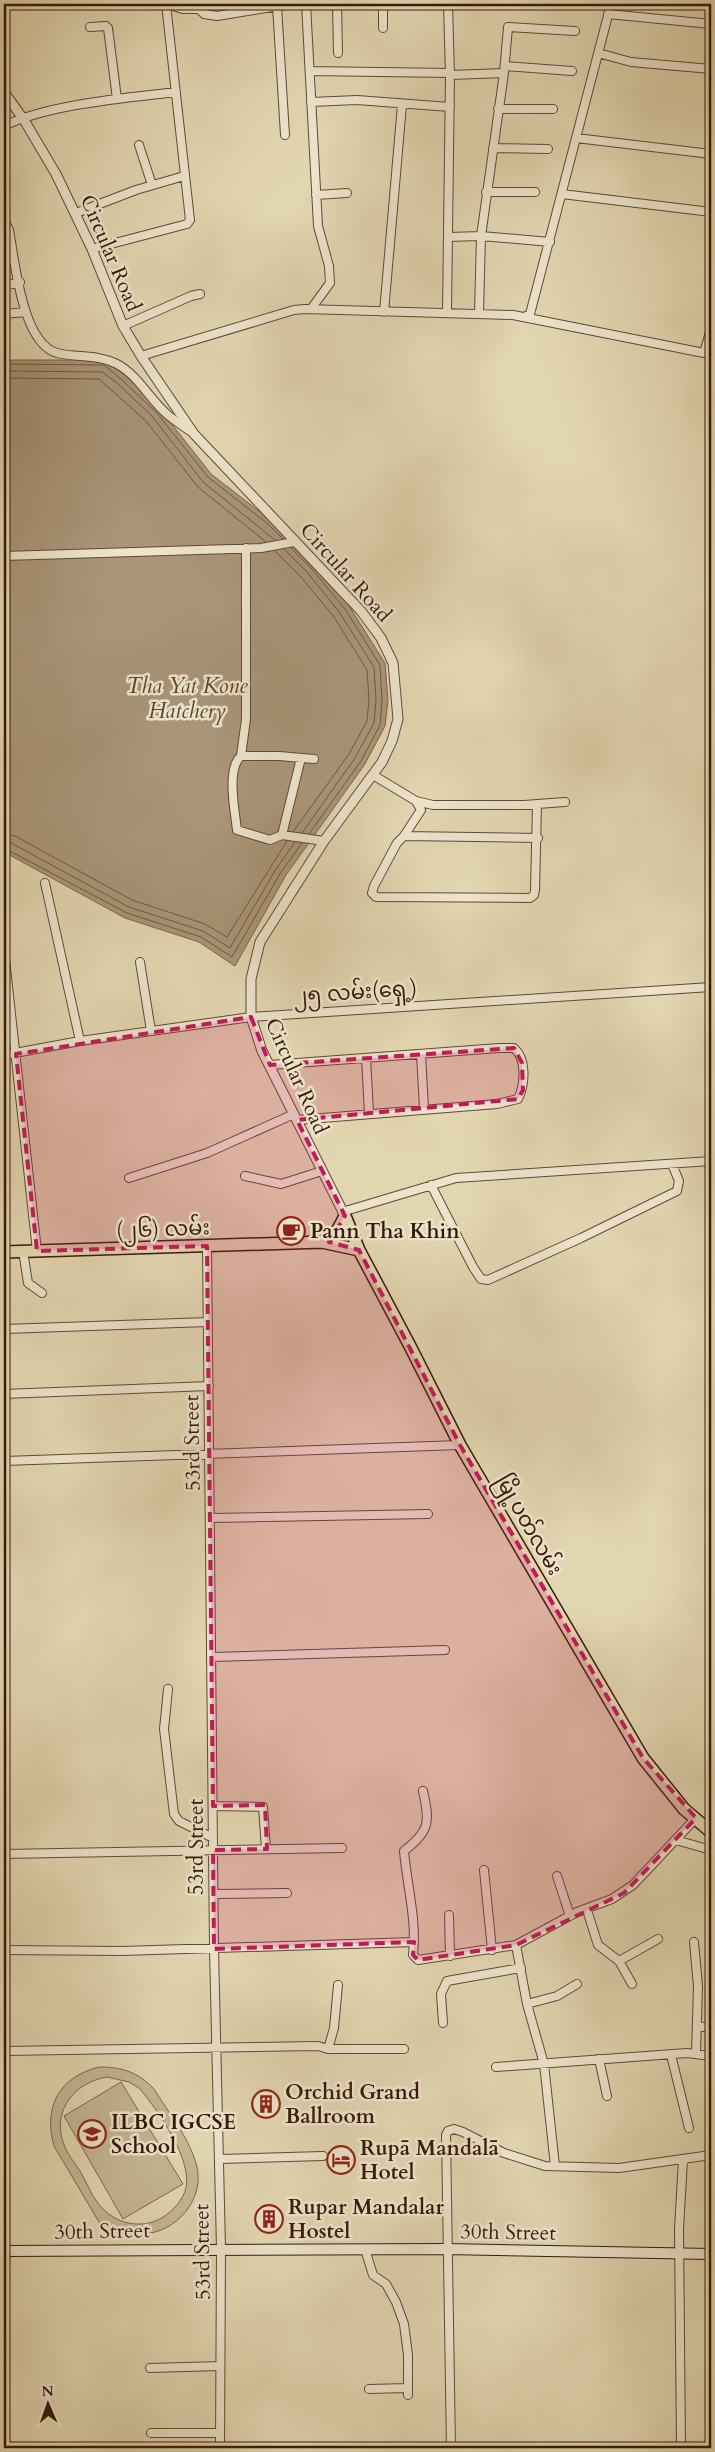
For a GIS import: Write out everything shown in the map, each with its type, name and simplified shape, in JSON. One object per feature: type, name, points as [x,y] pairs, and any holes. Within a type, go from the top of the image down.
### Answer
[{"type":"main road","points":[[322,1242],[336,1233],[344,1214]]},
{"type":"main road","name":"မြို့ပတ်လမ်း","points":[[344,1214],[359,1250],[460,1445],[643,1758],[684,1809],[711,1832]]},
{"type":"main road","name":"(၂၆) လမ်း","points":[[4,1252],[322,1242],[359,1250]]},
{"type":"main road","name":"30th Street","points":[[4,2251],[221,2248],[446,2249],[711,2254]]},
{"type":"street","points":[[92,249],[187,224],[190,216],[166,4],[183,9],[199,7],[204,14],[217,16],[263,6],[291,4]]},
{"type":"street","points":[[306,4],[318,226],[329,266],[330,283],[311,309]]},
{"type":"street","points":[[336,4],[338,53]]},
{"type":"street","points":[[383,4],[383,28]]},
{"type":"street","points":[[447,312],[450,107],[448,4]]},
{"type":"street","points":[[526,316],[530,314],[546,242],[562,194],[611,4]]},
{"type":"street","points":[[277,6],[285,135]]},
{"type":"street","points":[[608,14],[711,24]]},
{"type":"street","points":[[90,27],[106,26],[108,28],[117,99]]},
{"type":"street","points":[[479,313],[481,236],[505,70],[508,27],[575,31]]},
{"type":"street","points":[[598,53],[630,62],[711,69]]},
{"type":"street","points":[[310,71],[450,74],[505,70],[572,71]]},
{"type":"street","name":"Circular Road","points":[[4,92],[24,120],[56,174],[76,213],[123,326],[194,434],[294,542],[361,610],[381,638],[393,663],[398,719],[392,741],[373,774],[324,841],[260,942],[251,979],[251,1017],[270,1065],[344,1214]]},
{"type":"street","points":[[4,126],[47,112],[117,99],[176,92]]},
{"type":"street","points":[[311,102],[357,100],[402,105],[450,107]]},
{"type":"street","points":[[384,312],[402,105]]},
{"type":"street","points":[[498,109],[553,109]]},
{"type":"street","points":[[576,138],[711,154]]},
{"type":"street","points":[[139,145],[152,184]]},
{"type":"street","points":[[493,148],[548,149]]},
{"type":"street","points":[[76,213],[152,184],[184,176]]},
{"type":"street","points":[[486,192],[534,192]]},
{"type":"street","points":[[316,195],[348,193]]},
{"type":"street","points":[[562,194],[711,212]]},
{"type":"street","points":[[4,220],[8,230],[26,312],[35,336],[47,348],[66,355],[102,358],[119,364],[133,376],[168,415],[194,434]]},
{"type":"street","points":[[448,237],[481,236],[546,242]]},
{"type":"street","points":[[4,286],[20,282]]},
{"type":"street","points":[[123,326],[191,296],[200,294]]},
{"type":"street","points":[[141,356],[294,310],[311,309],[526,316],[704,353],[711,329]]},
{"type":"street","points":[[4,314],[26,312]]},
{"type":"street","points":[[4,556],[246,548],[277,546],[294,542]]},
{"type":"street","points":[[246,548],[246,719],[241,756],[234,764],[233,804],[237,830],[270,840],[282,835],[324,841]]},
{"type":"street","points":[[241,756],[279,756],[314,759]]},
{"type":"street","points":[[282,835],[301,758]]},
{"type":"street","points":[[373,774],[416,801],[433,805],[565,802]]},
{"type":"street","points":[[416,801],[421,810],[404,836],[397,843],[374,886],[372,893],[376,897],[530,898],[535,890],[538,838],[537,804]]},
{"type":"street","points":[[404,836],[538,838]]},
{"type":"street","points":[[45,883],[80,1041]]},
{"type":"street","points":[[4,950],[37,1251]]},
{"type":"street","points":[[140,962],[151,1031]]},
{"type":"street","name":"၂၅ လမ်း(ရှေ့)","points":[[4,1055],[80,1041],[251,1017],[711,987]]},
{"type":"street","points":[[130,1178],[207,1154],[296,1117],[497,1104],[518,1099],[523,1090],[520,1053],[514,1048],[270,1065]]},
{"type":"street","points":[[421,1054],[424,1109]]},
{"type":"street","points":[[366,1058],[369,1113]]},
{"type":"street","points":[[344,1214],[431,1185],[474,1175],[711,1161]]},
{"type":"street","points":[[431,1185],[473,1267],[484,1280],[581,1238],[677,1191],[679,1181],[672,1164]]},
{"type":"street","points":[[245,1176],[281,1184],[322,1171]]},
{"type":"street","name":"53rd Street","points":[[208,1246],[214,1949],[221,2248],[220,2448]]},
{"type":"street","points":[[23,1251],[28,1283],[42,1294]]},
{"type":"street","points":[[4,1329],[208,1322]]},
{"type":"street","points":[[4,1394],[209,1386]]},
{"type":"street","points":[[4,1461],[210,1452],[460,1445]]},
{"type":"street","points":[[211,1518],[428,1514]]},
{"type":"street","points":[[212,1658],[446,1650]]},
{"type":"street","points":[[168,1689],[164,1729],[174,1814],[179,1821],[213,1838]]},
{"type":"street","points":[[422,1791],[427,1812],[427,1827],[419,1840],[404,1852],[406,1879],[414,1918],[415,1959],[516,1946],[570,1916],[612,1899],[633,1886],[696,1818]]},
{"type":"street","points":[[213,1806],[263,1806],[266,1849]]},
{"type":"street","points":[[676,1840],[711,1850]]},
{"type":"street","points":[[4,1854],[342,1848]]},
{"type":"street","points":[[484,1870],[492,1950]]},
{"type":"street","points":[[557,1876],[570,1916]]},
{"type":"street","points":[[214,1894],[288,1893]]},
{"type":"street","points":[[587,1910],[598,1945],[619,1961],[632,1984]]},
{"type":"street","points":[[449,1915],[450,1956]]},
{"type":"street","points":[[619,1961],[658,1939]]},
{"type":"street","points":[[4,1950],[122,1951],[414,1942]]},
{"type":"street","points":[[694,1942],[698,1986],[696,2053]]},
{"type":"street","points":[[516,1946],[527,2004],[544,2064],[555,2166]]},
{"type":"street","points":[[443,2023],[441,1994],[447,1981],[521,1968]]},
{"type":"street","points":[[527,2004],[557,1996],[577,1984]]},
{"type":"street","points":[[328,2049],[334,2028],[338,1985]]},
{"type":"street","points":[[697,2026],[711,2028]]},
{"type":"street","points":[[4,2051],[318,2046],[328,2049],[404,2049]]},
{"type":"street","points":[[496,2067],[696,2053],[711,2056]]},
{"type":"street","points":[[671,2055],[689,2128]]},
{"type":"street","points":[[598,2059],[607,2096]]},
{"type":"street","points":[[451,2448],[446,2249],[446,2135],[448,2130],[454,2129],[463,2132],[516,2157],[538,2164],[555,2166],[620,2168],[711,2155]]},
{"type":"street","points":[[219,2159],[323,2156]]},
{"type":"street","points":[[681,2448],[680,2253],[683,2160]]},
{"type":"street","points":[[365,2249],[373,2275],[386,2284],[396,2302],[404,2324],[408,2355],[408,2392],[368,2389]]},
{"type":"street","points":[[150,2368],[220,2366]]},
{"type":"street","points":[[151,2433],[220,2433]]},
{"type":"highlighted area","points":[[251,1017],[270,1065],[514,1048],[522,1063],[523,1090],[518,1099],[297,1120],[345,1216],[329,1242],[359,1250],[460,1445],[643,1758],[696,1818],[624,1893],[516,1945],[418,1960],[413,1955],[414,1942],[214,1949],[213,1850],[267,1849],[265,1805],[213,1806],[207,1246],[37,1251],[16,1054]]},
{"type":"shaded area","points":[[99,2067],[115,2068],[142,2078],[154,2089],[188,2143],[196,2163],[197,2189],[193,2201],[186,2212],[166,2228],[138,2234],[115,2229],[106,2234],[54,2146],[51,2119],[57,2096],[64,2086],[85,2072]],"holes":[[[107,2077],[129,2082],[139,2088],[172,2135],[184,2163],[186,2176],[185,2192],[174,2208],[167,2215],[156,2221],[140,2224],[132,2224],[117,2219],[100,2206],[70,2157],[60,2130],[64,2108],[77,2091],[96,2080]]]},
{"type":"shaded area","points":[[121,2082],[183,2184],[123,2219],[64,2116]]},
{"type":"water","name":"Tha Yat Kone Hatchery","points":[[4,360],[105,360],[125,375],[160,409],[211,474],[272,521],[315,564],[349,606],[385,663],[388,700],[385,726],[365,764],[286,875],[235,966],[199,942],[125,918],[4,852]]},
{"type":"place","name":"Pann Tha Khin","points":[[291,1231]]},
{"type":"place","name":"Orchid Grand Ballroom","points":[[266,2104]]},
{"type":"place","name":"ILBC IGCSE School","points":[[92,2134]]},
{"type":"place","name":"Rupā Mandalā Hotel","points":[[341,2160]]},
{"type":"place","name":"Rupar Mandalar Hostel","points":[[269,2219]]}]
